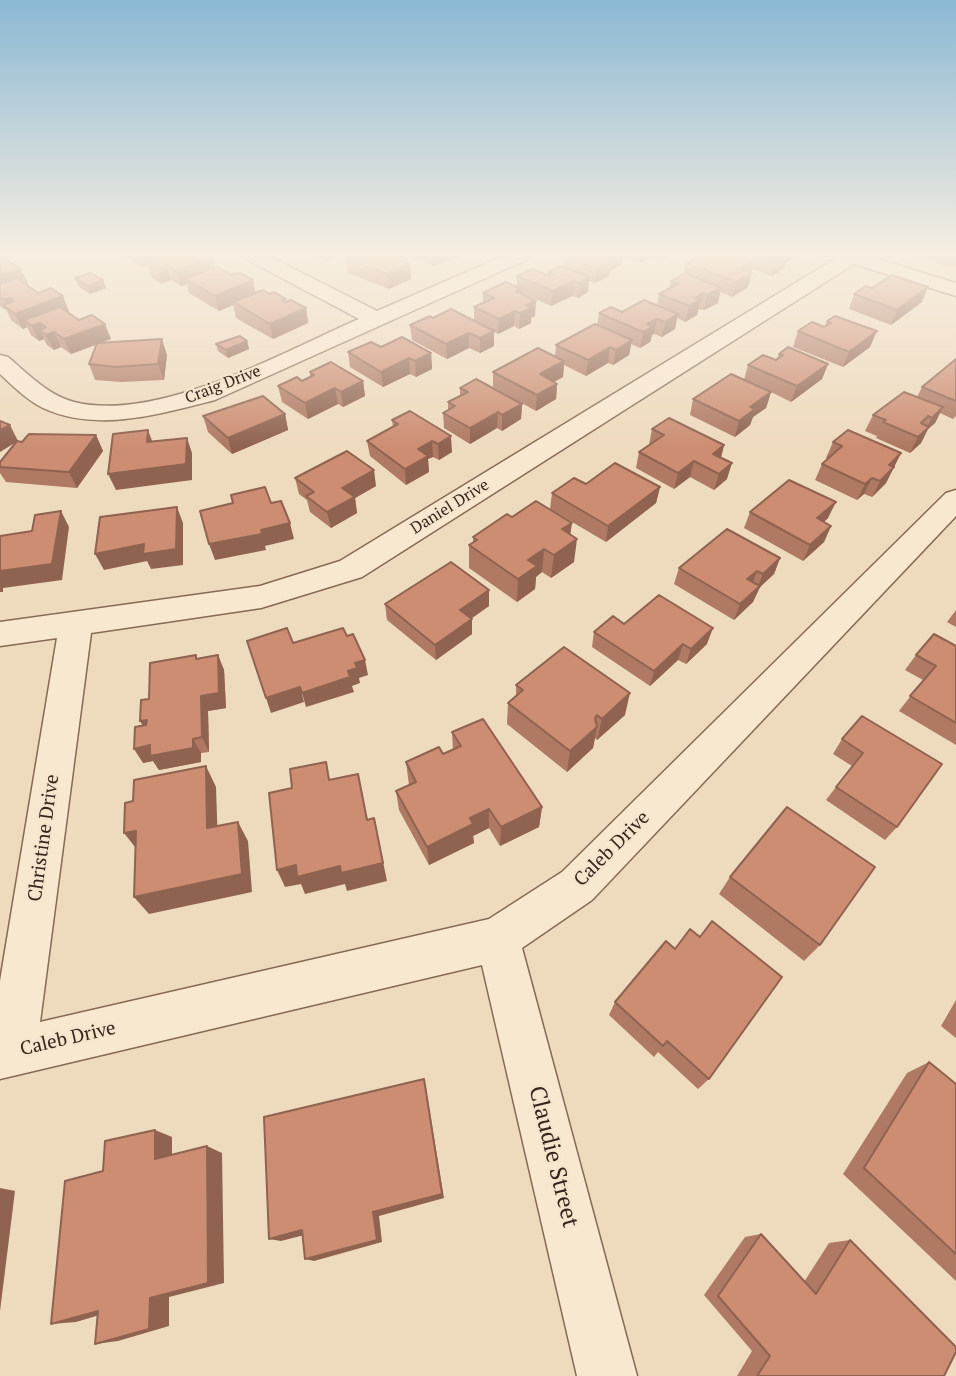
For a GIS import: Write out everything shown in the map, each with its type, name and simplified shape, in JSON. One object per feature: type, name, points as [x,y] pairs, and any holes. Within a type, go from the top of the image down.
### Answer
[{"type":"street","name":"Craig Drive","points":[[0,362],[52,403],[94,413],[138,409],[206,395],[371,319]]},
{"type":"street","name":"Daniel Drive","points":[[0,634],[261,597],[351,569],[748,319]]},
{"type":"street","name":"Caleb Drive","points":[[6,1054],[498,939],[577,886],[956,499]]},
{"type":"street","name":"Christine Drive","points":[[6,1054],[76,623]]},
{"type":"street","name":"Claudie Street","points":[[498,939],[607,1376]]},
{"type":"building","points":[[98,319],[105,324],[64,339],[54,332],[46,335],[40,330],[46,327],[40,323],[32,326],[24,320]]},
{"type":"building","points":[[262,319],[281,319],[270,324]]},
{"type":"building","points":[[423,319],[471,319],[494,331],[480,338],[469,333],[446,344],[410,325]]},
{"type":"building","points":[[613,319],[657,319],[647,324],[653,327],[643,332]]},
{"type":"building","points":[[844,319],[877,331],[849,352],[798,331],[812,322],[824,327],[831,323],[827,321]]},
{"type":"building","points":[[595,324],[632,340],[616,350],[610,347],[588,360],[556,345]]},
{"type":"building","points":[[240,336],[247,341],[226,350],[216,344]]},
{"type":"building","points":[[402,337],[431,353],[415,361],[409,358],[381,372],[348,352],[371,342],[381,347]]},
{"type":"building","points":[[162,339],[158,364],[115,367],[89,364],[97,343]]},
{"type":"building","points":[[788,347],[828,364],[797,386],[748,365],[763,355],[776,360]]},
{"type":"building","points":[[538,348],[564,361],[540,374],[557,384],[537,395],[493,372]]},
{"type":"building","points":[[956,359],[956,401],[922,387]]},
{"type":"building","points":[[331,362],[363,381],[341,392],[335,388],[305,403],[278,386],[297,377],[302,381],[314,375],[310,372]]},
{"type":"building","points":[[731,374],[771,392],[750,407],[755,409],[739,421],[693,399]]},
{"type":"building","points":[[476,379],[522,404],[502,415],[498,412],[470,428],[443,413],[455,406],[448,402],[468,392],[460,388]]},
{"type":"building","points":[[904,392],[943,407],[932,418],[928,416],[921,423],[929,427],[918,437],[873,415]]},
{"type":"building","points":[[263,396],[285,414],[228,438],[203,416]]},
{"type":"building","points":[[410,411],[451,436],[438,444],[432,441],[418,449],[428,456],[405,469],[367,441],[398,424],[392,420]]},
{"type":"building","points":[[669,418],[724,445],[713,454],[732,463],[719,474],[694,461],[678,473],[639,452],[664,435],[652,429]]},
{"type":"building","points":[[0,421],[10,425],[0,430]]},
{"type":"building","points":[[148,430],[147,442],[187,438],[186,464],[108,474],[113,434]]},
{"type":"building","points":[[848,430],[901,453],[889,465],[894,467],[880,481],[872,478],[865,484],[822,464],[842,446],[833,442]]},
{"type":"building","points":[[29,434],[96,435],[69,472],[0,467],[0,462],[17,441],[22,442]]},
{"type":"building","points":[[347,451],[374,470],[342,488],[355,497],[327,512],[306,496],[314,492],[295,478]]},
{"type":"building","points":[[615,463],[660,487],[608,526],[552,493],[574,478],[586,484]]},
{"type":"building","points":[[789,480],[836,502],[817,518],[831,526],[810,545],[750,512]]},
{"type":"building","points":[[265,487],[271,503],[281,501],[290,523],[261,530],[262,534],[209,544],[200,511],[233,503],[231,495]]},
{"type":"building","points":[[536,501],[572,523],[562,529],[577,539],[554,555],[544,549],[528,560],[537,566],[518,579],[469,545],[477,540],[473,537],[507,514],[512,517]]},
{"type":"building","points":[[177,507],[176,549],[143,554],[144,544],[95,554],[100,517]]},
{"type":"building","points":[[61,511],[52,564],[0,571],[0,536],[32,531],[35,515]]},
{"type":"building","points":[[727,529],[780,558],[763,574],[757,571],[747,579],[760,586],[740,604],[679,568]]},
{"type":"building","points":[[451,562],[489,590],[460,610],[472,619],[435,645],[385,604]]},
{"type":"building","points":[[659,595],[713,628],[691,649],[683,644],[654,671],[594,632],[613,616],[624,624]]},
{"type":"building","points":[[287,628],[293,643],[343,628],[347,636],[353,634],[365,660],[355,663],[357,668],[348,671],[350,677],[302,693],[300,687],[266,698],[247,641]]},
{"type":"building","points":[[934,634],[956,646],[956,723],[910,696],[936,666],[916,655]]},
{"type":"building","points":[[564,647],[630,693],[602,719],[597,715],[597,727],[570,751],[508,703],[523,690],[516,685]]},
{"type":"building","points":[[196,655],[196,659],[218,655],[219,693],[201,696],[202,737],[193,739],[193,748],[150,756],[150,745],[134,749],[135,727],[146,725],[147,720],[140,721],[141,700],[149,699],[150,663]]},
{"type":"building","points":[[862,716],[942,764],[897,827],[836,787],[863,753],[842,739]]},
{"type":"building","points":[[483,719],[542,807],[501,827],[489,809],[470,818],[473,824],[427,847],[396,791],[416,782],[406,762],[439,747],[443,754],[461,746],[452,732]]},
{"type":"building","points":[[326,762],[329,780],[358,774],[367,820],[374,818],[383,863],[341,873],[340,866],[297,877],[296,865],[277,870],[269,793],[292,788],[290,769]]},
{"type":"building","points":[[206,766],[207,828],[238,822],[242,874],[134,897],[136,831],[124,833],[125,803],[133,801],[134,780]]},
{"type":"building","points":[[787,807],[875,867],[820,945],[730,877]]},
{"type":"building","points":[[712,921],[782,977],[709,1079],[667,1041],[663,1046],[615,1002],[666,941],[675,949],[690,929],[700,937]]},
{"type":"building","points":[[929,1062],[956,1084],[956,1254],[864,1168]]},
{"type":"building","points":[[424,1079],[442,1194],[373,1212],[377,1240],[305,1259],[302,1230],[269,1239],[264,1117]]},
{"type":"building","points":[[155,1130],[155,1159],[207,1146],[208,1283],[150,1298],[149,1329],[95,1344],[98,1311],[51,1324],[65,1181],[103,1171],[105,1141]]},
{"type":"building","points":[[761,1234],[816,1294],[850,1240],[956,1347],[944,1376],[757,1376],[770,1356],[718,1296]]}]
